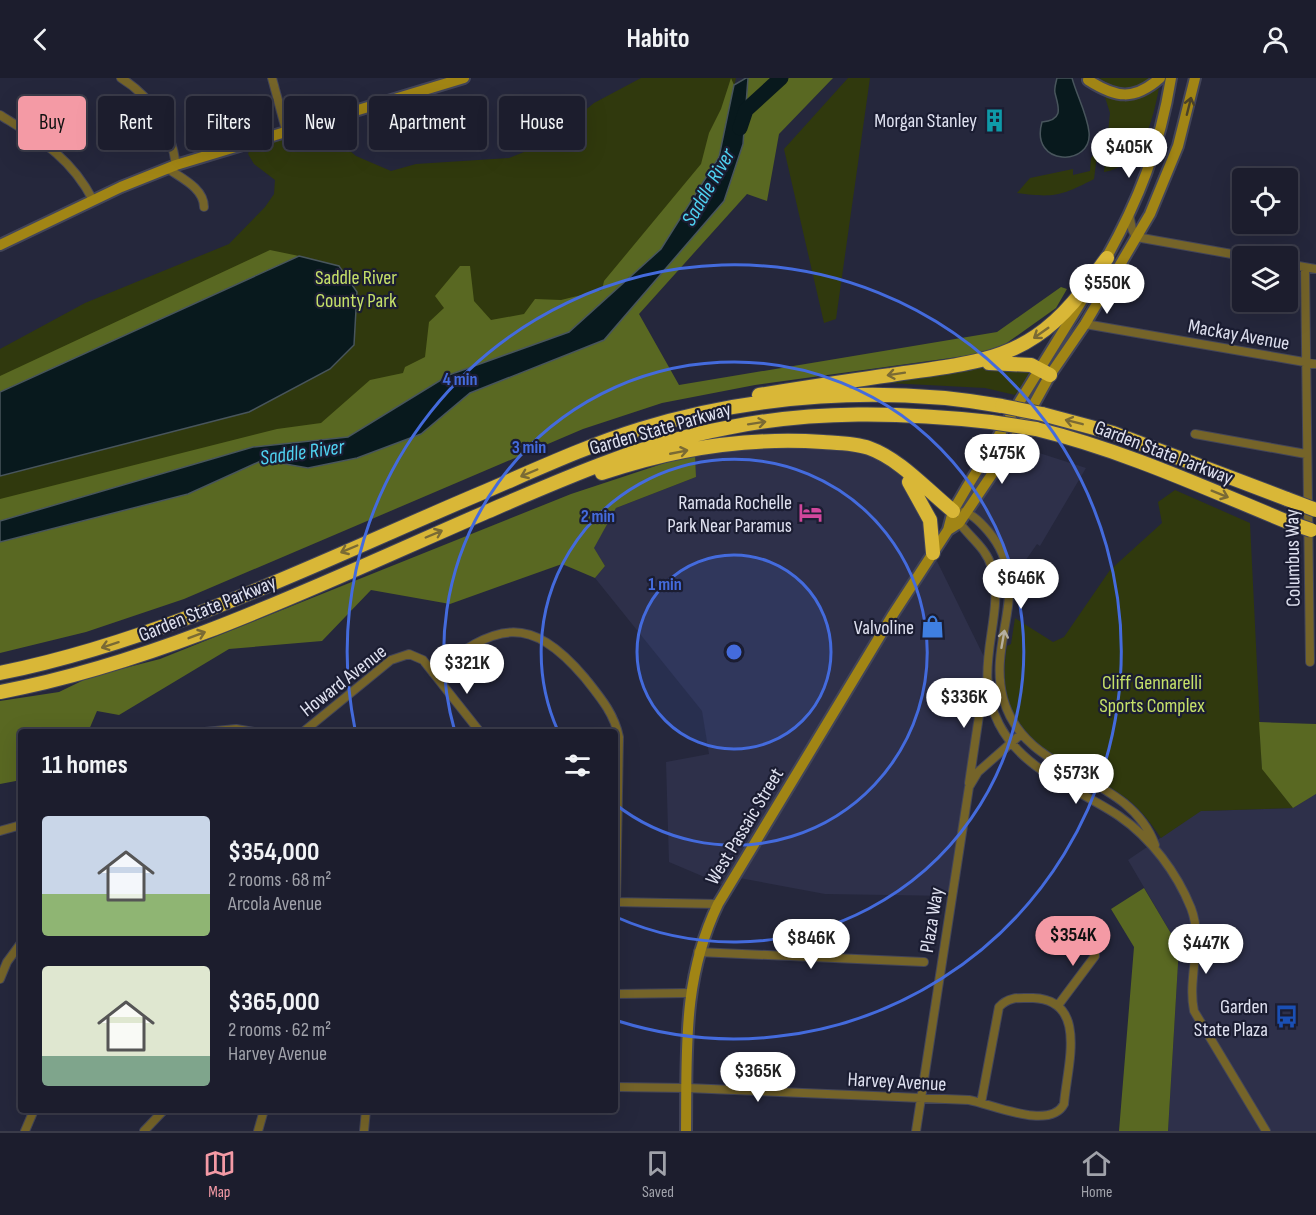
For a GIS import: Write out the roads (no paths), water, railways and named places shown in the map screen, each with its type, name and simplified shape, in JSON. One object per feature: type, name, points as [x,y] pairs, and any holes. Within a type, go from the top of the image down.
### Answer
[{"type":"highway","points":[[642,429],[736,399],[954,365],[997,356],[1036,336],[1068,309],[1107,258]]},
{"type":"highway","points":[[954,365],[1009,362],[1045,372]]},
{"type":"highway","name":"Garden State Parkway","points":[[0,673],[95,650],[177,622],[561,459],[642,429],[727,409],[852,396],[938,398],[1002,406],[1113,433],[1316,510]]},
{"type":"highway","name":"Garden State Parkway","points":[[0,692],[97,669],[179,642],[603,463],[684,437],[726,428],[810,416],[852,414],[937,416],[1036,429],[1071,437],[1314,533]]},
{"type":"highway","points":[[483,513],[637,462],[736,443],[805,441],[867,448],[898,466],[956,517]]},
{"type":"highway","points":[[898,466],[926,509],[932,533],[933,553]]},
{"type":"main road","points":[[357,109],[464,78]]},
{"type":"main road","points":[[1088,80],[1104,91],[1135,94],[1160,78]]},
{"type":"main road","points":[[956,517],[1045,372],[1107,258],[1129,213],[1162,132],[1172,78]]},
{"type":"main road","points":[[956,517],[967,512],[1009,449],[1045,372],[1085,324],[1161,192],[1178,146],[1195,78]]},
{"type":"main road","points":[[0,245],[93,200],[172,166],[284,131]]},
{"type":"main road","name":"West Passaic Street","points":[[686,1131],[690,993],[698,952],[717,904],[956,517]]},
{"type":"street","points":[[121,78],[140,92],[158,113],[171,140],[172,166],[194,187],[203,199],[204,207]]},
{"type":"street","points":[[272,78],[284,123]]},
{"type":"street","points":[[0,115],[65,159],[84,182],[93,200]]},
{"type":"street","points":[[1129,213],[1136,237],[1232,254]]},
{"type":"street","points":[[1298,266],[1316,269]]},
{"type":"street","name":"Columbus Way","points":[[1305,268],[1304,362],[1310,662]]},
{"type":"street","name":"Mackay Avenue","points":[[1085,324],[1316,364]]},
{"type":"street","points":[[1195,434],[1306,454]]},
{"type":"street","points":[[967,512],[997,542],[1009,569],[1008,610],[999,679],[1010,719],[1020,735],[1044,755],[1129,805],[1150,831],[1158,853]]},
{"type":"street","points":[[956,517],[986,553],[993,574],[994,595],[987,663],[966,800]]},
{"type":"street","points":[[433,673],[467,646],[484,638],[520,633],[544,641],[565,656],[605,702],[616,729]]},
{"type":"street","name":"Howard Avenue","points":[[307,729],[396,657],[416,656],[433,673],[474,729]]},
{"type":"street","points":[[987,663],[987,690],[992,709],[1010,743],[1026,759],[1134,827],[1158,853],[1183,891],[1194,920],[1196,933],[1192,1000],[1194,1011],[1266,1131]]},
{"type":"street","name":"Plaza Way","points":[[916,1131],[966,800],[978,772],[1020,735]]},
{"type":"street","points":[[1084,795],[1091,783]]},
{"type":"street","points":[[0,831],[18,826]]},
{"type":"street","points":[[618,902],[717,904]]},
{"type":"street","points":[[981,1103],[999,1007],[1015,997],[1047,999],[1059,1004],[1095,956],[1095,947],[1086,929]]},
{"type":"street","points":[[0,979],[7,962],[18,947]]},
{"type":"street","points":[[698,952],[924,962]]},
{"type":"street","points":[[618,994],[690,993]]},
{"type":"street","name":"Harvey Avenue","points":[[618,1088],[687,1088],[921,1098],[981,1103],[1001,1114],[1017,1118],[1046,1120],[1058,1114],[1064,1104],[1071,1033],[1066,1014],[1059,1004]]},
{"type":"street","points":[[26,1131],[33,1113]]},
{"type":"street","points":[[144,1131],[161,1113]]},
{"type":"street","points":[[258,1131],[263,1113]]},
{"type":"street","points":[[364,1131],[366,1113]]},
{"type":"water","name":"Saddle River","points":[[748,78],[743,144],[724,201],[604,340],[470,393],[421,434],[357,458],[308,468],[263,460],[188,494],[0,542],[0,521],[253,447],[348,437],[449,375],[569,332],[661,249],[719,157],[734,85]]},
{"type":"water","points":[[1057,78],[1072,78],[1088,125],[1088,143],[1082,152],[1072,156],[1062,157],[1052,154],[1044,147],[1040,137],[1042,122],[1054,118],[1058,112],[1055,91]]},
{"type":"water","points":[[299,256],[339,266],[357,292],[354,345],[330,369],[249,412],[0,476],[0,392]]},
{"type":"waterway","name":"Saddle River","points":[[740,128],[746,110],[781,78]]},
{"type":"place","name":"Morgan Stanley","points":[[995,120]]},
{"type":"place","name":"Ramada Rochelle Park Near Paramus","points":[[810,513]]},
{"type":"place","name":"Valvoline","points":[[932,627]]},
{"type":"place","name":"Garden State Plaza","points":[[1286,1017]]},
{"type":"park label","name":"Saddle River County Park","points":[[356,288]]},
{"type":"park label","name":"Cliff Gennarelli Sports Complex","points":[[1152,694]]}]
